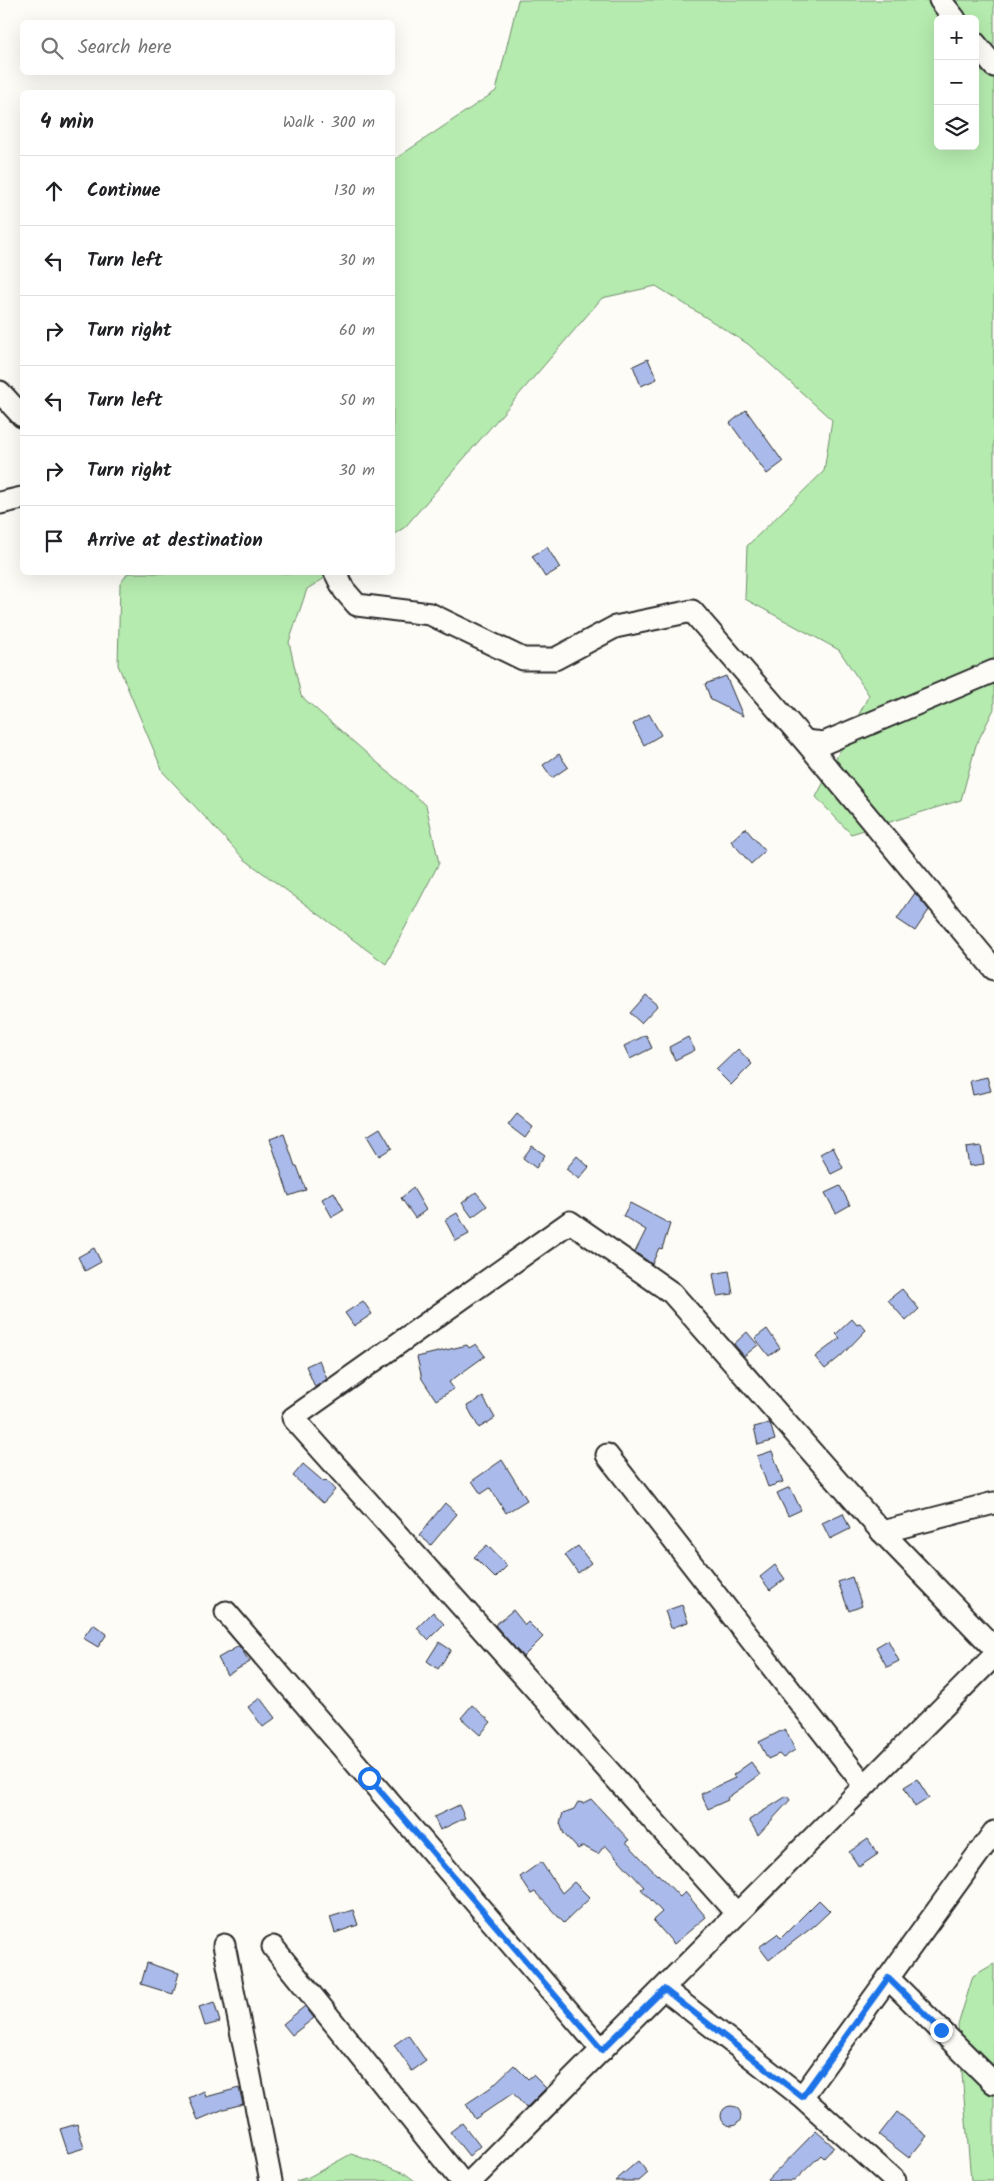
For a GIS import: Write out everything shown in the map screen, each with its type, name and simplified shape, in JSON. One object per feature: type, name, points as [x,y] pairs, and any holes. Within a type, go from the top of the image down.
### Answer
[{"type":"street","points":[[940,0],[952,15]]},
{"type":"street","points":[[979,49],[994,66]]},
{"type":"street","points":[[0,392],[20,414]]},
{"type":"street","points":[[0,503],[20,498]]},
{"type":"street","points":[[336,575],[344,590],[357,605],[430,614],[523,658],[555,659],[615,626],[692,611],[805,741],[994,969]]},
{"type":"street","points":[[805,741],[824,742],[994,671]]},
{"type":"street","points":[[736,1913],[293,1418],[570,1222],[672,1293],[882,1532],[994,1648]]},
{"type":"street","points":[[608,1455],[864,1785]]},
{"type":"street","points":[[882,1532],[994,1503]]},
{"type":"street","points":[[226,1612],[602,2050]]},
{"type":"street","points":[[471,2181],[994,1656]]},
{"type":"street","points":[[802,2097],[994,1832]]},
{"type":"street","points":[[224,1945],[271,2181]]},
{"type":"street","points":[[273,1947],[461,2181]]},
{"type":"street","points":[[888,1978],[994,2083]]},
{"type":"street","points":[[664,1989],[802,2097],[895,2181]]},
{"type":"green space","points":[[518,0],[994,0],[994,709],[976,745],[961,800],[851,834],[816,797],[869,695],[839,650],[745,599],[747,546],[824,471],[832,420],[748,344],[656,286],[602,298],[405,527],[395,534],[395,159],[496,91]]},
{"type":"green space","points":[[127,575],[330,575],[307,589],[289,642],[301,696],[426,805],[439,863],[386,964],[244,859],[163,772],[118,665],[120,584]]},
{"type":"green space","points":[[994,1964],[994,2181],[971,2181],[958,2025],[973,1976]]},
{"type":"green space","points":[[351,2154],[403,2172],[415,2181],[296,2181],[309,2177]]},
{"type":"building","points":[[648,359],[657,379],[641,386],[633,366]]},
{"type":"building","points":[[746,410],[783,462],[767,474],[730,423]]},
{"type":"building","points":[[547,547],[560,568],[545,577],[532,556]]},
{"type":"building","points":[[726,676],[743,716],[711,700],[705,684]]},
{"type":"building","points":[[649,714],[661,735],[644,745],[633,724]]},
{"type":"building","points":[[559,754],[568,767],[552,778],[543,765]]},
{"type":"building","points":[[745,828],[765,851],[751,864],[731,841]]},
{"type":"building","points":[[915,893],[929,910],[915,931],[897,919]]},
{"type":"building","points":[[646,995],[658,1005],[641,1023],[630,1013]]},
{"type":"building","points":[[646,1035],[652,1048],[630,1059],[624,1046]]},
{"type":"building","points":[[688,1037],[695,1050],[675,1060],[669,1047]]},
{"type":"building","points":[[738,1049],[752,1064],[731,1085],[716,1070]]},
{"type":"building","points":[[987,1077],[991,1091],[973,1095],[970,1081]]},
{"type":"building","points":[[517,1114],[533,1127],[525,1138],[508,1125]]},
{"type":"building","points":[[380,1128],[392,1148],[379,1156],[367,1136]]},
{"type":"building","points":[[284,1134],[306,1190],[289,1196],[270,1139]]},
{"type":"building","points":[[532,1146],[545,1155],[536,1168],[523,1158]]},
{"type":"building","points":[[981,1146],[984,1164],[969,1166],[966,1148]]},
{"type":"building","points":[[833,1147],[843,1168],[831,1174],[820,1154]]},
{"type":"building","points":[[577,1156],[589,1167],[579,1179],[566,1169]]},
{"type":"building","points":[[840,1186],[850,1205],[836,1213],[825,1193]]},
{"type":"building","points":[[413,1188],[426,1210],[415,1218],[401,1198]]},
{"type":"building","points":[[334,1192],[344,1210],[332,1217],[322,1199]]},
{"type":"building","points":[[476,1192],[487,1206],[472,1217],[462,1203]]},
{"type":"building","points":[[630,1203],[670,1224],[662,1249],[659,1248],[652,1264],[635,1252],[646,1230],[623,1216]]},
{"type":"building","points":[[457,1213],[469,1234],[456,1241],[445,1220]]},
{"type":"building","points":[[94,1248],[101,1262],[85,1271],[78,1257]]},
{"type":"building","points":[[729,1271],[733,1294],[717,1296],[713,1274]]},
{"type":"building","points":[[902,1289],[919,1309],[906,1321],[888,1300]]},
{"type":"building","points":[[363,1301],[372,1314],[354,1326],[345,1313]]},
{"type":"building","points":[[852,1319],[857,1325],[860,1323],[866,1330],[841,1356],[825,1369],[815,1357],[840,1338],[836,1334]]},
{"type":"building","points":[[767,1329],[780,1348],[769,1356],[755,1338]]},
{"type":"building","points":[[747,1332],[758,1345],[744,1356],[734,1344]]},
{"type":"building","points":[[476,1344],[485,1356],[449,1382],[454,1389],[436,1400],[422,1379],[417,1357],[467,1345],[469,1348]]},
{"type":"building","points":[[319,1360],[327,1379],[315,1387],[306,1366]]},
{"type":"building","points":[[483,1397],[495,1418],[479,1428],[467,1406]]},
{"type":"building","points":[[770,1423],[775,1440],[758,1445],[754,1427]]},
{"type":"building","points":[[772,1451],[783,1482],[768,1487],[757,1456]]},
{"type":"building","points":[[502,1460],[527,1500],[506,1513],[490,1488],[481,1494],[472,1481]]},
{"type":"building","points":[[303,1464],[324,1482],[326,1480],[335,1490],[323,1503],[293,1476]]},
{"type":"building","points":[[790,1487],[801,1510],[788,1516],[777,1493]]},
{"type":"building","points":[[445,1503],[457,1514],[431,1545],[419,1535]]},
{"type":"building","points":[[843,1513],[850,1529],[830,1539],[822,1523]]},
{"type":"building","points":[[487,1545],[507,1566],[495,1578],[474,1557]]},
{"type":"building","points":[[578,1546],[591,1563],[578,1573],[565,1555]]},
{"type":"building","points":[[775,1565],[785,1579],[770,1590],[760,1577]]},
{"type":"building","points":[[852,1577],[862,1606],[849,1611],[838,1582]]},
{"type":"building","points":[[682,1605],[688,1622],[671,1628],[665,1611]]},
{"type":"building","points":[[513,1610],[525,1625],[528,1622],[543,1637],[523,1657],[495,1625]]},
{"type":"building","points":[[433,1612],[444,1624],[428,1640],[417,1628]]},
{"type":"building","points":[[93,1624],[107,1634],[98,1647],[83,1638]]},
{"type":"building","points":[[888,1640],[899,1661],[887,1667],[876,1647]]},
{"type":"building","points":[[439,1642],[451,1650],[438,1669],[427,1661]]},
{"type":"building","points":[[239,1646],[250,1662],[227,1675],[218,1658]]},
{"type":"building","points":[[260,1698],[275,1718],[263,1727],[248,1707]]},
{"type":"building","points":[[472,1705],[491,1722],[480,1735],[461,1718]]},
{"type":"building","points":[[785,1729],[795,1750],[783,1758],[779,1754],[768,1759],[759,1742]]},
{"type":"building","points":[[751,1762],[760,1775],[727,1798],[728,1800],[708,1809],[701,1794],[735,1778],[733,1775]]},
{"type":"building","points":[[917,1779],[929,1798],[915,1807],[904,1787]]},
{"type":"building","points":[[787,1796],[790,1800],[758,1835],[749,1820]]},
{"type":"building","points":[[591,1799],[629,1840],[626,1842],[657,1875],[680,1897],[685,1892],[706,1917],[674,1944],[653,1920],[662,1912],[641,1889],[644,1887],[605,1845],[598,1854],[583,1846],[578,1849],[564,1834],[560,1823],[563,1813],[574,1809],[578,1802],[583,1803]]},
{"type":"building","points":[[459,1805],[465,1818],[440,1830],[434,1817]]},
{"type":"building","points":[[868,1839],[878,1854],[859,1867],[849,1852]]},
{"type":"building","points":[[541,1862],[562,1893],[574,1882],[590,1898],[564,1923],[535,1892],[531,1894],[520,1877]]},
{"type":"building","points":[[819,1900],[830,1911],[814,1926],[769,1960],[759,1947],[777,1934],[781,1938]]},
{"type":"building","points":[[353,1910],[358,1925],[335,1933],[330,1917]]},
{"type":"building","points":[[147,1963],[179,1973],[173,1994],[141,1984]]},
{"type":"building","points":[[214,2002],[220,2022],[205,2026],[199,2007]]},
{"type":"building","points":[[305,2006],[314,2018],[292,2035],[283,2024]]},
{"type":"building","points":[[408,2035],[426,2061],[412,2071],[394,2045]]},
{"type":"building","points":[[514,2065],[528,2079],[533,2075],[546,2088],[526,2108],[513,2093],[475,2119],[466,2104],[490,2088]]},
{"type":"building","points":[[239,2088],[243,2104],[224,2109],[198,2120],[189,2098],[204,2091],[206,2097]]},
{"type":"building","points":[[731,2106],[738,2109],[741,2116],[738,2123],[731,2126],[724,2123],[721,2116],[724,2109]]},
{"type":"building","points":[[897,2112],[927,2136],[909,2158],[879,2135]]},
{"type":"building","points":[[462,2123],[480,2146],[469,2156],[450,2132]]},
{"type":"building","points":[[77,2124],[84,2148],[68,2153],[60,2129]]},
{"type":"building","points":[[816,2131],[834,2147],[824,2158],[821,2155],[794,2181],[767,2181]]},
{"type":"building","points":[[638,2161],[648,2173],[639,2181],[615,2181]]},
{"type":"route","points":[[369,1778],[602,2050],[664,1989],[802,2097],[888,1978],[941,2030]]}]
